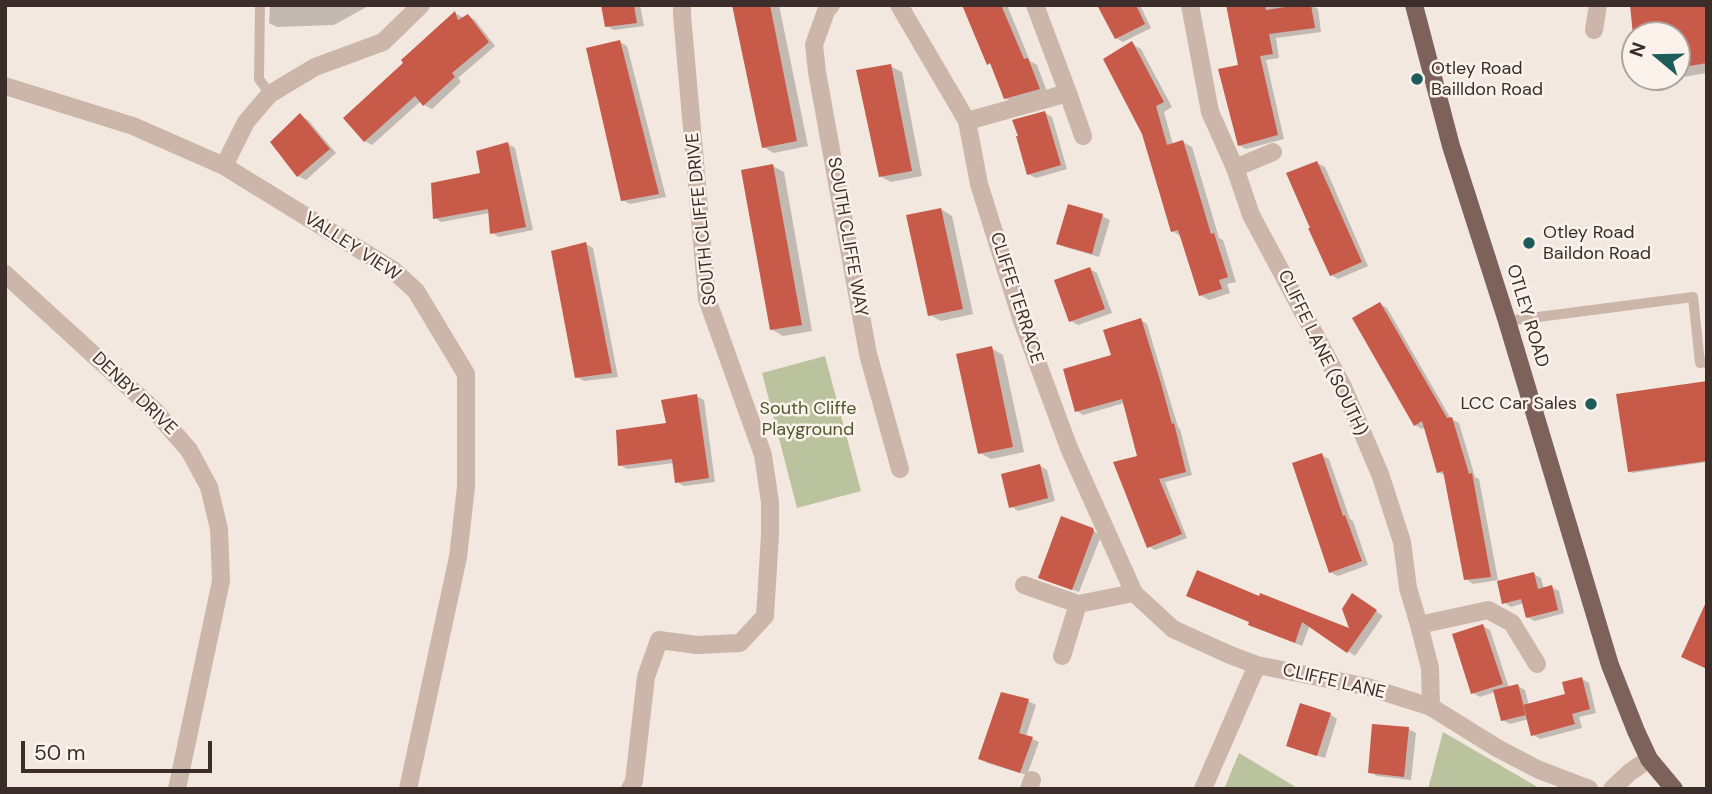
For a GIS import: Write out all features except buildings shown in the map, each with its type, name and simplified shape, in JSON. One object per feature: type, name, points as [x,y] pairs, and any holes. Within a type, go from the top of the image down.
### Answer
[{"type":"main road","name":"OTLEY ROAD","points":[[1414,5],[1451,146],[1507,321],[1610,665],[1649,759],[1674,789]]},
{"type":"street","points":[[223,166],[246,122],[270,94],[315,67],[383,42],[421,5]]},
{"type":"street","name":"SOUTH CLIFFE DRIVE","points":[[630,789],[634,781],[646,677],[659,640],[697,645],[740,643],[765,616],[770,536],[768,491],[763,455],[707,299],[682,5]]},
{"type":"street","name":"SOUTH CLIFFE WAY","points":[[831,5],[826,11],[814,45],[817,72],[868,354],[900,469]]},
{"type":"street","name":"CLIFFE TERRACE","points":[[899,5],[967,121],[979,184],[1023,321],[1069,448],[1134,593]]},
{"type":"street","points":[[1035,5],[1083,136]]},
{"type":"street","name":"CLIFFE LANE (SOUTH)","points":[[1190,5],[1210,112],[1235,168],[1251,215],[1343,387],[1380,474],[1402,542],[1408,587],[1430,668],[1431,707]]},
{"type":"street","points":[[1594,30],[1598,5]]},
{"type":"street","name":"VALLEY VIEW","points":[[5,86],[133,126],[223,166],[393,270],[416,291],[466,374],[466,486],[458,557],[408,789]]},
{"type":"street","points":[[967,121],[1068,93]]},
{"type":"street","points":[[1235,168],[1273,152]]},
{"type":"street","name":"DENBY DRIVE","points":[[5,274],[155,411],[189,450],[209,486],[219,529],[221,581],[177,789]]},
{"type":"street","points":[[1024,585],[1079,604],[1134,593]]},
{"type":"street","name":"CLIFFE LANE","points":[[1134,593],[1173,629],[1230,655],[1257,665],[1368,687],[1431,707],[1537,769],[1589,789]]},
{"type":"street","points":[[1062,656],[1079,604]]},
{"type":"street","points":[[1419,625],[1488,610],[1512,623],[1536,664]]},
{"type":"street","points":[[1203,789],[1257,665]]},
{"type":"street","points":[[1612,789],[1649,759]]},
{"type":"lane","points":[[260,5],[259,79],[270,94]]},
{"type":"lane","points":[[1507,321],[1693,297],[1700,363],[1707,362]]},
{"type":"green space","name":"South Cliffe Playground","points":[[825,356],[861,491],[797,508],[762,373]]},
{"type":"green space","points":[[1443,732],[1541,789],[1428,789]]},
{"type":"green space","points":[[1239,753],[1299,789],[1224,789]]},
{"type":"place","name":"Otley Road Bailldon Road","points":[[1417,79]]},
{"type":"place","name":"Otley Road Baildon Road","points":[[1529,243]]},
{"type":"place","name":"LCC Car Sales","points":[[1591,404]]}]
